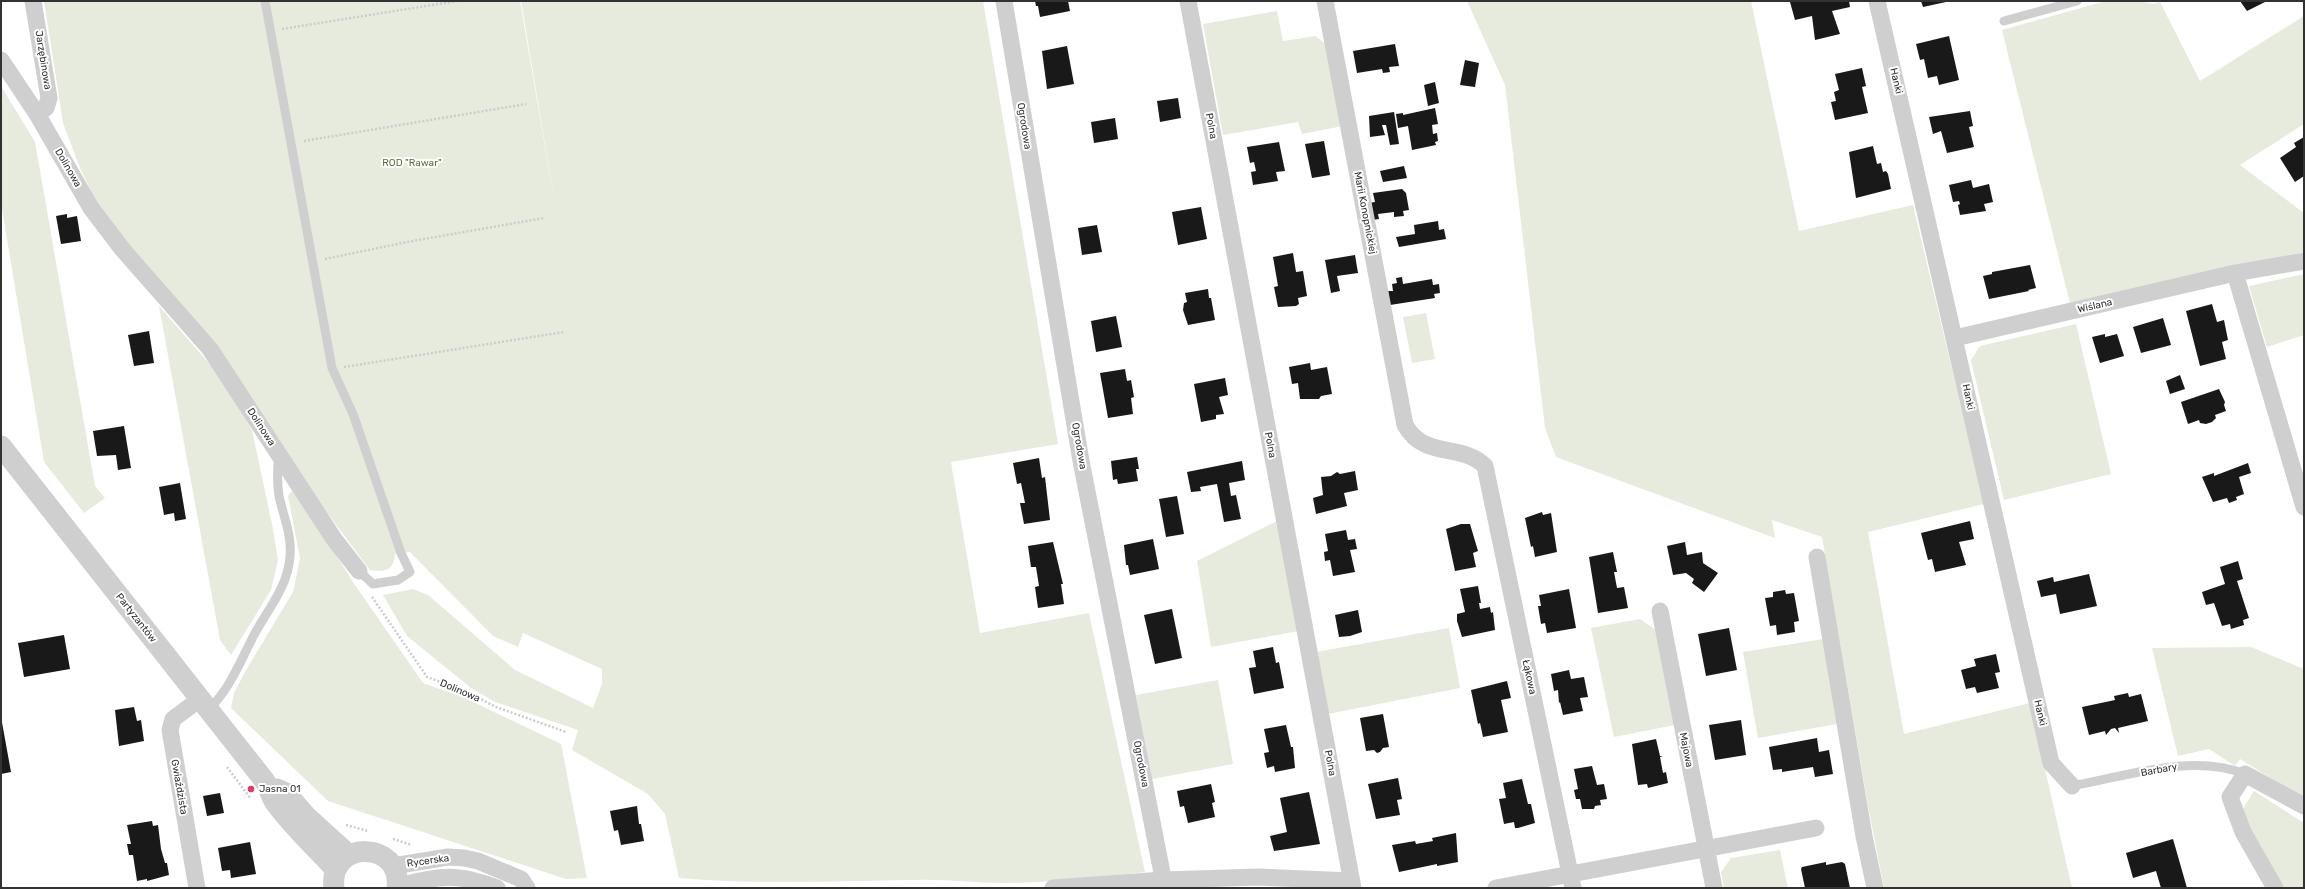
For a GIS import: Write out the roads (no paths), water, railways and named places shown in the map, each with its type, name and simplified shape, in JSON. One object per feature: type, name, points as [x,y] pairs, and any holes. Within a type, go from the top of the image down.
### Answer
[{"type":"street","name":"Jarzębinowa","points":[[33,1],[49,98],[46,108],[37,114]]},
{"type":"street","name":"Ogrodowa","points":[[1004,1],[1081,461],[1164,884]]},
{"type":"street","name":"Polna","points":[[1188,1],[1352,884]]},
{"type":"street","name":"Marii Konopnickiej","points":[[1325,1],[1405,425],[1416,440],[1423,444],[1466,455],[1480,461],[1485,466]]},
{"type":"street","name":"Hanki","points":[[1877,1],[2051,762],[2072,786]]},
{"type":"street","name":"Dolinowa","points":[[1,60],[37,114],[91,208],[123,250],[210,349],[334,539],[359,571]]},
{"type":"street","name":"Wiślana","points":[[1955,338],[2234,274],[2304,261]]},
{"type":"street","points":[[2234,274],[2304,507]]},
{"type":"street","name":"Partyzantów","points":[[1,446],[271,789],[277,789],[286,793],[306,816],[339,871]]},
{"type":"street","name":"Łąkowa","points":[[1485,466],[1572,881]]},
{"type":"street","points":[[1817,557],[1864,836],[1876,888]]},
{"type":"street","name":"Majowa","points":[[1660,611],[1714,888]]},
{"type":"street","name":"Gwiaździsta","points":[[197,888],[170,730],[173,719],[204,705]]},
{"type":"street","points":[[2275,888],[2243,832],[2231,804],[2230,797],[2233,789],[2245,774],[2304,806]]},
{"type":"street","points":[[1496,888],[1572,881],[1706,850],[1816,828]]},
{"type":"street","points":[[339,871],[366,851],[375,852],[384,856],[396,880]]},
{"type":"street","name":"Rycerska","points":[[396,880],[455,857],[478,860],[521,879],[528,888]]},
{"type":"street","name":"Rycerska","points":[[396,880],[453,876],[480,882],[497,888]]},
{"type":"street","points":[[1053,888],[1164,884],[1258,877],[1352,884]]},
{"type":"lane","points":[[265,1],[332,368],[353,414],[401,553],[410,572],[398,580],[373,584],[359,571]]},
{"type":"lane","points":[[2004,21],[2077,1]]},
{"type":"lane","points":[[204,705],[218,700],[235,677],[254,635],[285,581],[290,555],[288,532],[279,495],[277,473],[279,456]]},
{"type":"lane","name":"Barbary","points":[[2072,786],[2188,764],[2228,767],[2245,774]]},
{"type":"lane","points":[[480,882],[487,865]]},
{"type":"place","name":"Jasna 01","points":[[251,789]]},
{"type":"park label","name":"ROD \"Rawar\"","points":[[412,163]]}]
